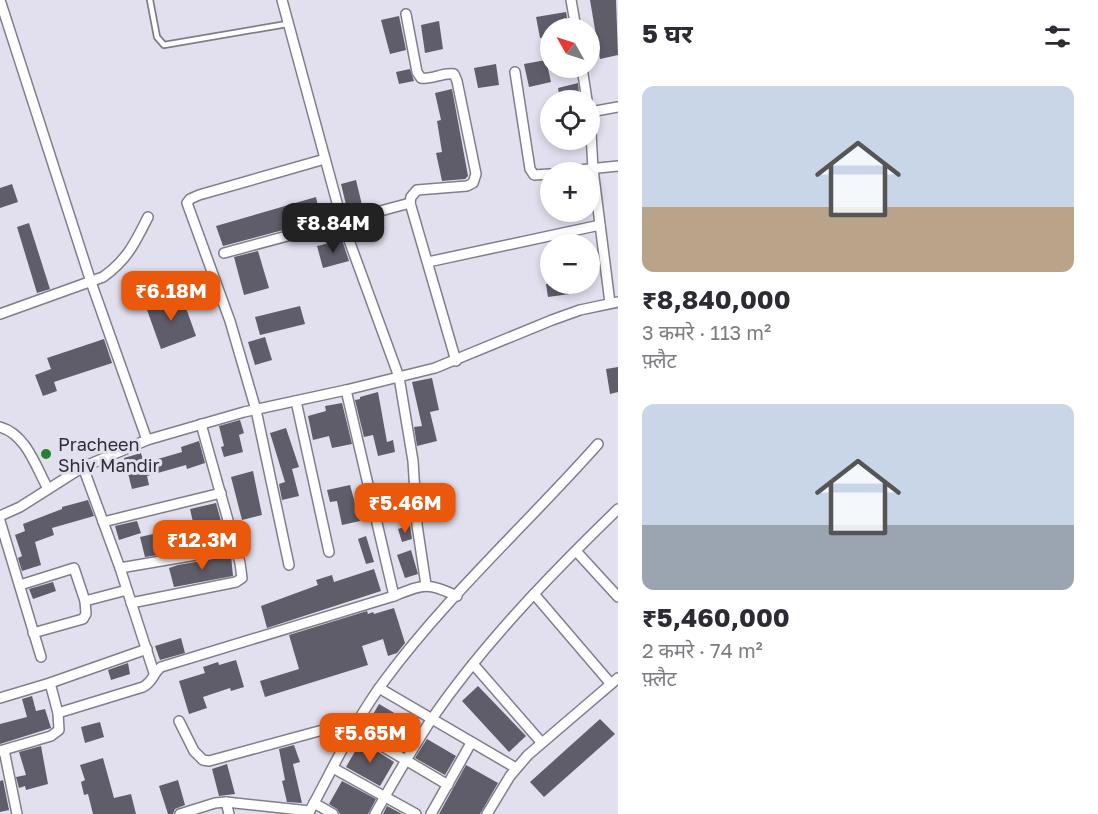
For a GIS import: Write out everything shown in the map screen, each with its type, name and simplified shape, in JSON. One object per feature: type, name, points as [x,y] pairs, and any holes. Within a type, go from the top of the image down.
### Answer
[{"type":"street","points":[[0,0],[91,282],[147,440]]},
{"type":"street","points":[[282,0],[342,221],[399,377],[413,461],[417,525],[426,585]]},
{"type":"street","points":[[571,0],[574,18]]},
{"type":"street","points":[[406,14],[417,72],[421,78],[454,74],[476,174],[473,183],[467,186],[417,190],[411,197],[410,203],[456,360]]},
{"type":"street","points":[[514,72],[530,169],[534,175],[540,175]]},
{"type":"street","points":[[600,112],[618,107]]},
{"type":"street","points":[[289,565],[256,410],[230,321],[187,203],[199,195],[325,159]]},
{"type":"street","points":[[600,168],[618,166]]},
{"type":"street","points":[[224,253],[410,203]]},
{"type":"street","points":[[0,314],[91,282],[116,267],[129,253],[148,217]]},
{"type":"street","points":[[0,516],[20,507],[83,467],[147,440],[256,410],[399,377],[456,360],[580,310],[614,302],[600,222]]},
{"type":"street","points":[[428,262],[600,225]]},
{"type":"street","points":[[346,390],[394,596]]},
{"type":"street","points":[[296,401],[329,552]]},
{"type":"street","points":[[131,603],[239,580],[243,574],[201,424]]},
{"type":"street","points":[[0,427],[13,431],[21,439],[48,489]]},
{"type":"street","points":[[311,809],[353,729],[379,688],[409,649],[598,444]]},
{"type":"street","points":[[83,467],[120,568],[154,673]]},
{"type":"street","points":[[103,522],[221,493]]},
{"type":"street","points":[[375,814],[431,720],[473,664],[534,594],[618,509]]},
{"type":"street","points":[[0,521],[41,657]]},
{"type":"street","points":[[120,568],[237,548]]},
{"type":"street","points":[[576,551],[618,597]]},
{"type":"street","points":[[20,585],[74,568],[85,601],[87,614],[83,619],[33,633]]},
{"type":"street","points":[[58,713],[143,687],[151,682],[154,673],[161,667],[426,585],[435,586],[457,596]]},
{"type":"street","points":[[85,601],[127,590]]},
{"type":"street","points":[[487,814],[516,768],[541,742],[615,681],[534,594]]},
{"type":"street","points":[[0,698],[147,649]]},
{"type":"street","points":[[473,664],[541,742]]},
{"type":"street","points":[[17,814],[2,750],[57,733],[60,725],[50,683]]},
{"type":"street","points":[[379,688],[516,768]]},
{"type":"street","points":[[179,721],[198,757],[209,761],[330,728],[345,727],[353,729],[448,785]]},
{"type":"street","points":[[431,814],[471,743]]},
{"type":"street","points":[[333,768],[416,814]]},
{"type":"street","points":[[180,814],[215,802],[226,802],[311,809],[333,814]]},
{"type":"street","points":[[226,802],[229,814]]},
{"type":"lane","points":[[150,0],[157,37],[164,45],[287,24]]},
{"type":"building","points":[[590,0],[616,0],[618,55],[600,59],[600,18],[593,18]]},
{"type":"building","points":[[566,12],[567,18],[540,18],[540,38],[536,17]]},
{"type":"building","points":[[399,16],[406,50],[390,54],[381,20]]},
{"type":"building","points":[[439,21],[443,49],[425,53],[421,25]]},
{"type":"building","points":[[540,61],[540,78],[550,78],[551,82],[529,87],[524,64]]},
{"type":"building","points":[[496,64],[499,85],[478,88],[474,68]]},
{"type":"building","points":[[410,69],[414,81],[399,84],[396,72]]},
{"type":"building","points":[[578,83],[579,90],[558,90],[558,88]]},
{"type":"building","points":[[452,89],[468,176],[465,179],[442,181],[436,153],[442,152],[437,121],[441,120],[435,93]]},
{"type":"building","points":[[356,180],[363,209],[348,213],[341,184]]},
{"type":"building","points":[[12,184],[18,202],[0,208],[0,188]]},
{"type":"building","points":[[316,197],[321,220],[223,246],[216,226]]},
{"type":"building","points":[[29,223],[50,289],[37,293],[17,227]]},
{"type":"building","points":[[342,240],[349,261],[323,268],[317,246]]},
{"type":"building","points":[[258,251],[269,288],[244,295],[234,257]]},
{"type":"building","points":[[181,294],[196,336],[161,349],[146,307]]},
{"type":"building","points":[[548,294],[570,294],[548,297]]},
{"type":"building","points":[[300,306],[305,324],[260,335],[255,317]]},
{"type":"building","points":[[265,337],[272,360],[255,365],[248,342]]},
{"type":"building","points":[[104,339],[112,363],[54,382],[57,391],[43,396],[35,375],[51,369],[47,358]]},
{"type":"building","points":[[618,367],[618,392],[610,394],[606,369]]},
{"type":"building","points":[[432,378],[439,410],[430,412],[437,441],[417,446],[414,427],[422,426],[412,382]]},
{"type":"building","points":[[378,392],[387,442],[393,440],[395,452],[378,456],[373,435],[364,437],[355,400]]},
{"type":"building","points":[[342,403],[352,444],[332,448],[329,436],[313,440],[308,416],[326,411],[325,406]]},
{"type":"building","points":[[240,420],[244,433],[239,435],[243,452],[224,457],[219,426]]},
{"type":"building","points":[[286,428],[299,467],[292,469],[299,496],[282,500],[279,484],[285,482],[270,433]]},
{"type":"building","points":[[199,441],[205,463],[187,469],[186,465],[147,476],[149,485],[132,489],[124,458],[141,453],[144,463],[182,452],[181,447]]},
{"type":"building","points":[[253,471],[262,515],[242,520],[231,477]]},
{"type":"building","points":[[350,485],[360,521],[342,525],[337,501],[330,502],[327,490]]},
{"type":"building","points":[[88,500],[94,516],[52,528],[54,535],[35,542],[41,565],[22,571],[18,558],[22,556],[15,535],[25,531],[23,524],[62,509],[62,507]]},
{"type":"building","points":[[216,503],[227,543],[176,552],[174,539],[196,535],[190,509]]},
{"type":"building","points":[[137,521],[141,533],[119,540],[115,526]]},
{"type":"building","points":[[410,525],[412,539],[402,542],[398,529]]},
{"type":"building","points":[[153,534],[158,555],[145,557],[140,537]]},
{"type":"building","points":[[366,536],[374,562],[366,564],[358,539]]},
{"type":"building","points":[[411,550],[418,574],[405,578],[397,555]]},
{"type":"building","points":[[231,556],[233,576],[174,587],[169,568]]},
{"type":"building","points":[[374,569],[381,591],[267,628],[261,606],[318,585],[316,580],[332,575],[334,582]]},
{"type":"building","points":[[53,582],[56,591],[33,599],[29,589]]},
{"type":"building","points":[[394,608],[405,643],[397,653],[388,656],[383,639],[362,646],[368,665],[265,697],[260,681],[299,669],[289,635],[367,611],[368,614],[373,612],[374,614]]},
{"type":"building","points":[[181,638],[185,653],[160,660],[155,646]]},
{"type":"building","points":[[236,660],[244,687],[231,691],[230,688],[203,697],[207,708],[189,714],[179,681],[205,673],[203,667]]},
{"type":"building","points":[[128,663],[130,674],[111,680],[108,670]]},
{"type":"building","points":[[478,686],[526,736],[509,752],[462,701]]},
{"type":"building","points":[[32,696],[36,711],[45,709],[51,728],[0,744],[0,724],[27,717],[22,699]]},
{"type":"building","points":[[379,704],[413,724],[398,748],[365,728]]},
{"type":"building","points":[[600,719],[615,734],[544,797],[530,782]]},
{"type":"building","points":[[100,722],[104,737],[85,743],[81,727]]},
{"type":"building","points":[[427,739],[456,756],[445,775],[415,758]]},
{"type":"building","points":[[361,741],[394,762],[380,786],[346,767]]},
{"type":"building","points":[[294,745],[300,762],[293,764],[302,803],[287,802],[282,781],[285,780],[279,749]]},
{"type":"building","points":[[41,746],[48,784],[26,790],[25,786],[19,788],[16,777],[26,775],[19,752]]},
{"type":"building","points":[[103,758],[114,798],[131,794],[136,814],[93,814],[88,794],[84,795],[81,782],[85,780],[80,765]]},
{"type":"building","points":[[227,764],[235,794],[219,796],[212,769]]},
{"type":"building","points":[[466,765],[498,783],[480,814],[439,814]]},
{"type":"building","points":[[3,780],[9,810],[0,812],[0,781]]},
{"type":"building","points":[[178,780],[185,805],[175,809],[173,814],[168,814],[159,786]]},
{"type":"building","points":[[342,781],[376,799],[368,814],[340,814],[329,804]]},
{"type":"building","points":[[387,806],[402,814],[383,814]]},
{"type":"place","name":"Pracheen Shiv Mandir","points":[[46,454]]}]
